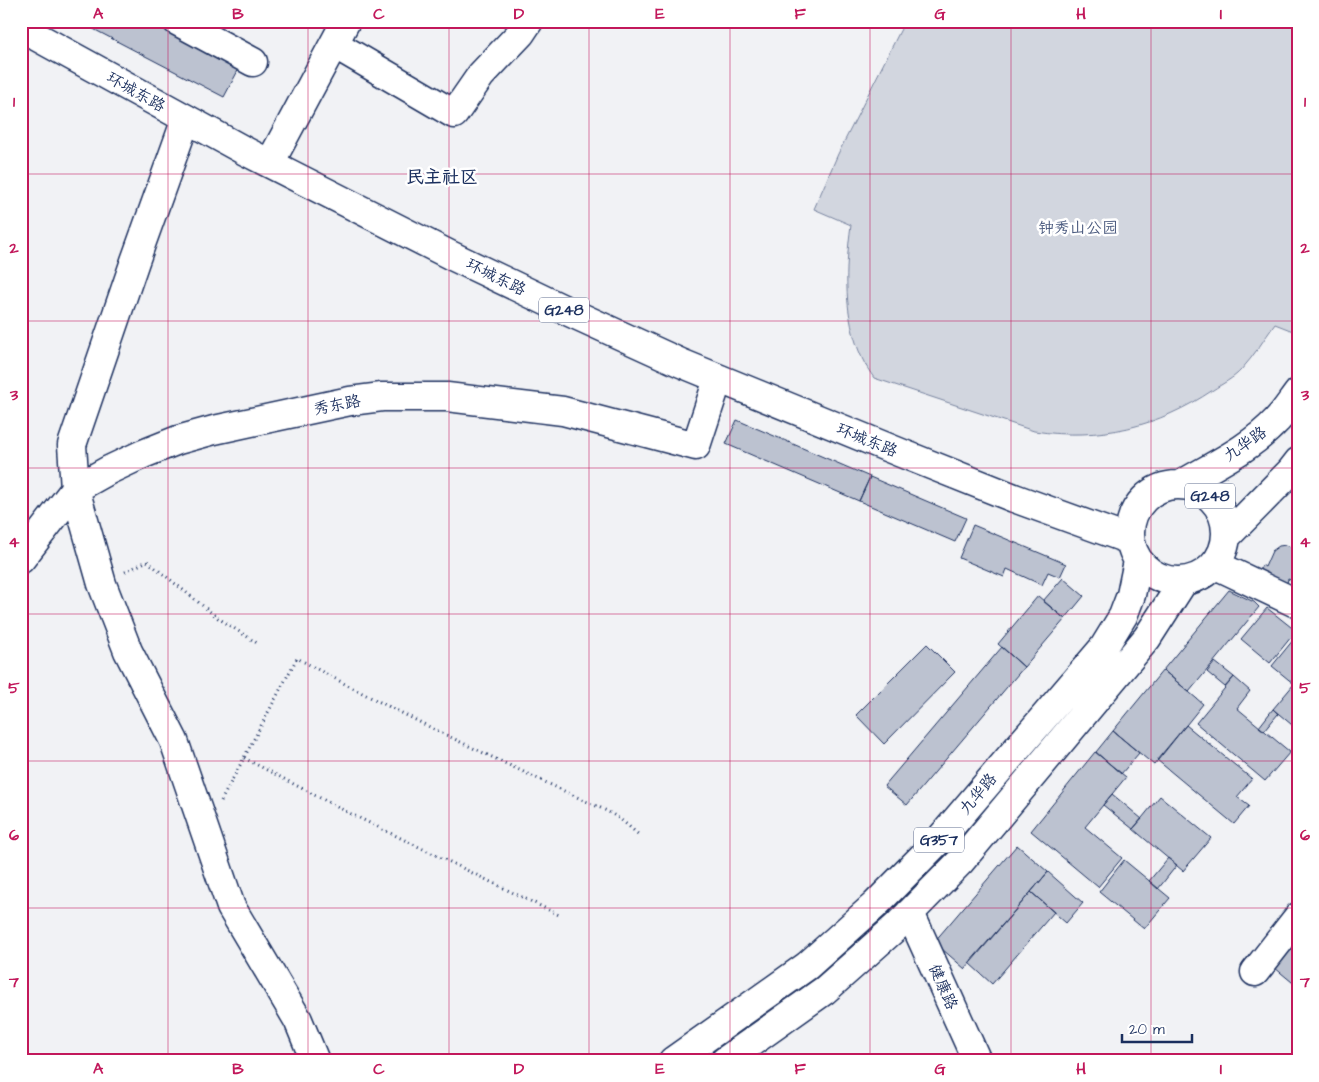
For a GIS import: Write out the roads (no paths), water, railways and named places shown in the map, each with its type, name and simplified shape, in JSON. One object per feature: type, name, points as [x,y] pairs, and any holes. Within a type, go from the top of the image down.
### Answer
[{"type":"main road","points":[[21,27],[24,21]]},
{"type":"main road","points":[[178,21],[253,62]]},
{"type":"main road","points":[[270,163],[340,33],[454,114],[481,75],[521,33],[528,21]]},
{"type":"main road","name":"环城东路","points":[[21,27],[186,119],[503,280],[680,363],[901,454],[1014,498],[1134,551]]},
{"type":"main road","points":[[186,119],[134,261],[72,445],[76,489],[102,584],[128,651],[174,741],[231,907],[298,1020],[315,1061]]},
{"type":"main road","name":"秀东路","points":[[21,559],[76,489],[142,454],[178,440],[214,430],[350,401],[382,397],[448,397],[563,411],[696,446],[718,378]]},
{"type":"main road","name":"九华路","points":[[673,1061],[807,966],[875,906],[940,839],[1104,646],[1123,616],[1131,595],[1134,551],[1130,526],[1134,512],[1142,500],[1154,491],[1167,486],[1182,484],[1249,444],[1278,419],[1298,393]]},
{"type":"main road","name":"G248","points":[[1227,536],[1295,470]]},
{"type":"main road","name":"G248","points":[[1134,551],[1147,571],[1158,578],[1170,581],[1183,582],[1196,579],[1216,565],[1224,551],[1227,536],[1225,521],[1220,507],[1209,496],[1196,488],[1182,484]]},
{"type":"main road","points":[[1216,565],[1298,604]]},
{"type":"main road","name":"九华路","points":[[724,1061],[825,990],[910,913],[960,862],[1147,638],[1183,582]]},
{"type":"main road","name":"健康路","points":[[910,913],[977,1061]]},
{"type":"main road","points":[[1256,972],[1298,917]]},
{"type":"district","name":"民主社区","points":[[442,177]]},
{"type":"park label","name":"钟秀山公园","points":[[1078,228]]}]
